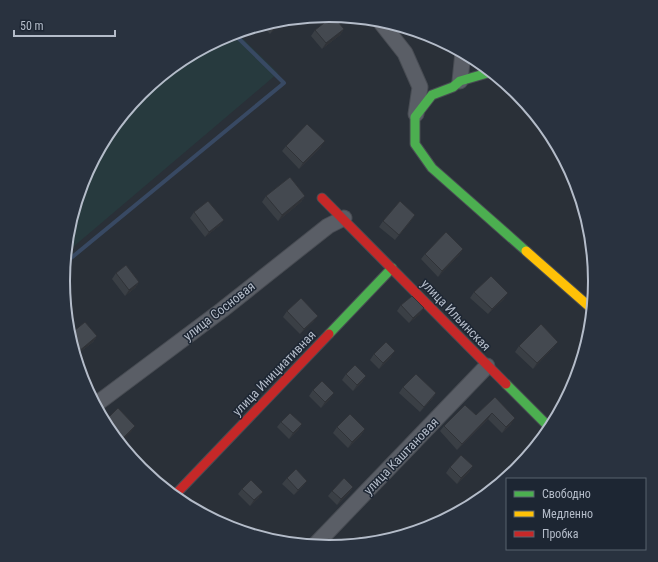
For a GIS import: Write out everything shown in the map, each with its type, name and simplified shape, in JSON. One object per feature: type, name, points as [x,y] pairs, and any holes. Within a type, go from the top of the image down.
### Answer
[{"type":"street","points":[[385,28],[405,54],[420,87],[415,117],[415,144],[432,168],[587,303]]},
{"type":"street","points":[[460,81],[462,60]]},
{"type":"street","points":[[415,117],[432,95],[453,87],[460,81],[484,74]]},
{"type":"street","name":"улица Ильинская","points":[[322,198],[344,218],[487,366],[545,423]]},
{"type":"street","name":"улица Сосновая","points":[[100,401],[222,310],[328,226],[344,218]]},
{"type":"street","name":"улица Инициативная","points":[[178,491],[392,268]]},
{"type":"street","name":"улица Каштановая","points":[[320,539],[487,366]]},
{"type":"green space","points":[[242,38],[278,73],[72,248],[79,214],[97,166],[105,151],[124,123],[134,110],[158,86],[200,57],[214,49]]},
{"type":"building","points":[[325,22],[329,22],[339,23],[344,29],[326,43],[315,30]]},
{"type":"building","points":[[307,124],[325,141],[303,163],[286,146]]},
{"type":"building","points":[[290,177],[305,196],[282,215],[266,196]]},
{"type":"building","points":[[208,201],[224,220],[209,232],[194,212]]},
{"type":"building","points":[[400,201],[415,215],[399,235],[383,221]]},
{"type":"building","points":[[446,232],[463,249],[442,271],[425,254]]},
{"type":"building","points":[[126,265],[139,282],[129,290],[116,273]]},
{"type":"building","points":[[491,276],[508,293],[492,309],[474,292]]},
{"type":"building","points":[[412,296],[424,308],[413,318],[401,305]]},
{"type":"building","points":[[301,298],[318,316],[304,329],[287,311]]},
{"type":"building","points":[[85,322],[97,336],[80,350],[75,330]]},
{"type":"building","points":[[541,324],[558,342],[537,363],[519,346]]},
{"type":"building","points":[[386,342],[395,351],[383,363],[374,354]]},
{"type":"building","points":[[355,365],[366,376],[357,385],[346,374]]},
{"type":"building","points":[[416,374],[436,393],[424,407],[403,387]]},
{"type":"building","points":[[322,381],[334,393],[325,402],[313,390]]},
{"type":"building","points":[[495,397],[515,418],[506,427],[492,413],[462,444],[444,426],[465,405],[476,415]]},
{"type":"building","points":[[118,408],[135,426],[123,438],[109,417]]},
{"type":"building","points":[[290,413],[302,424],[293,433],[281,422]]},
{"type":"building","points":[[350,414],[365,429],[352,442],[337,427]]},
{"type":"building","points":[[461,455],[473,466],[461,478],[450,467]]},
{"type":"building","points":[[296,469],[307,481],[298,490],[287,478]]},
{"type":"building","points":[[344,478],[353,487],[341,499],[332,491]]},
{"type":"building","points":[[251,480],[263,492],[254,500],[242,489]]},
{"type":"waterway","points":[[71,258],[284,83],[239,39]]},
{"type":"traffic: fast","points":[[484,74],[460,81],[453,87],[432,95],[415,117],[415,144],[432,168],[526,251]]},
{"type":"traffic: fast","points":[[329,334],[392,268]]},
{"type":"traffic: fast","points":[[506,384],[545,423]]},
{"type":"traffic: slow","points":[[526,251],[587,304]]},
{"type":"traffic: jam","points":[[322,198],[506,384]]},
{"type":"traffic: jam","points":[[178,491],[329,334]]}]
